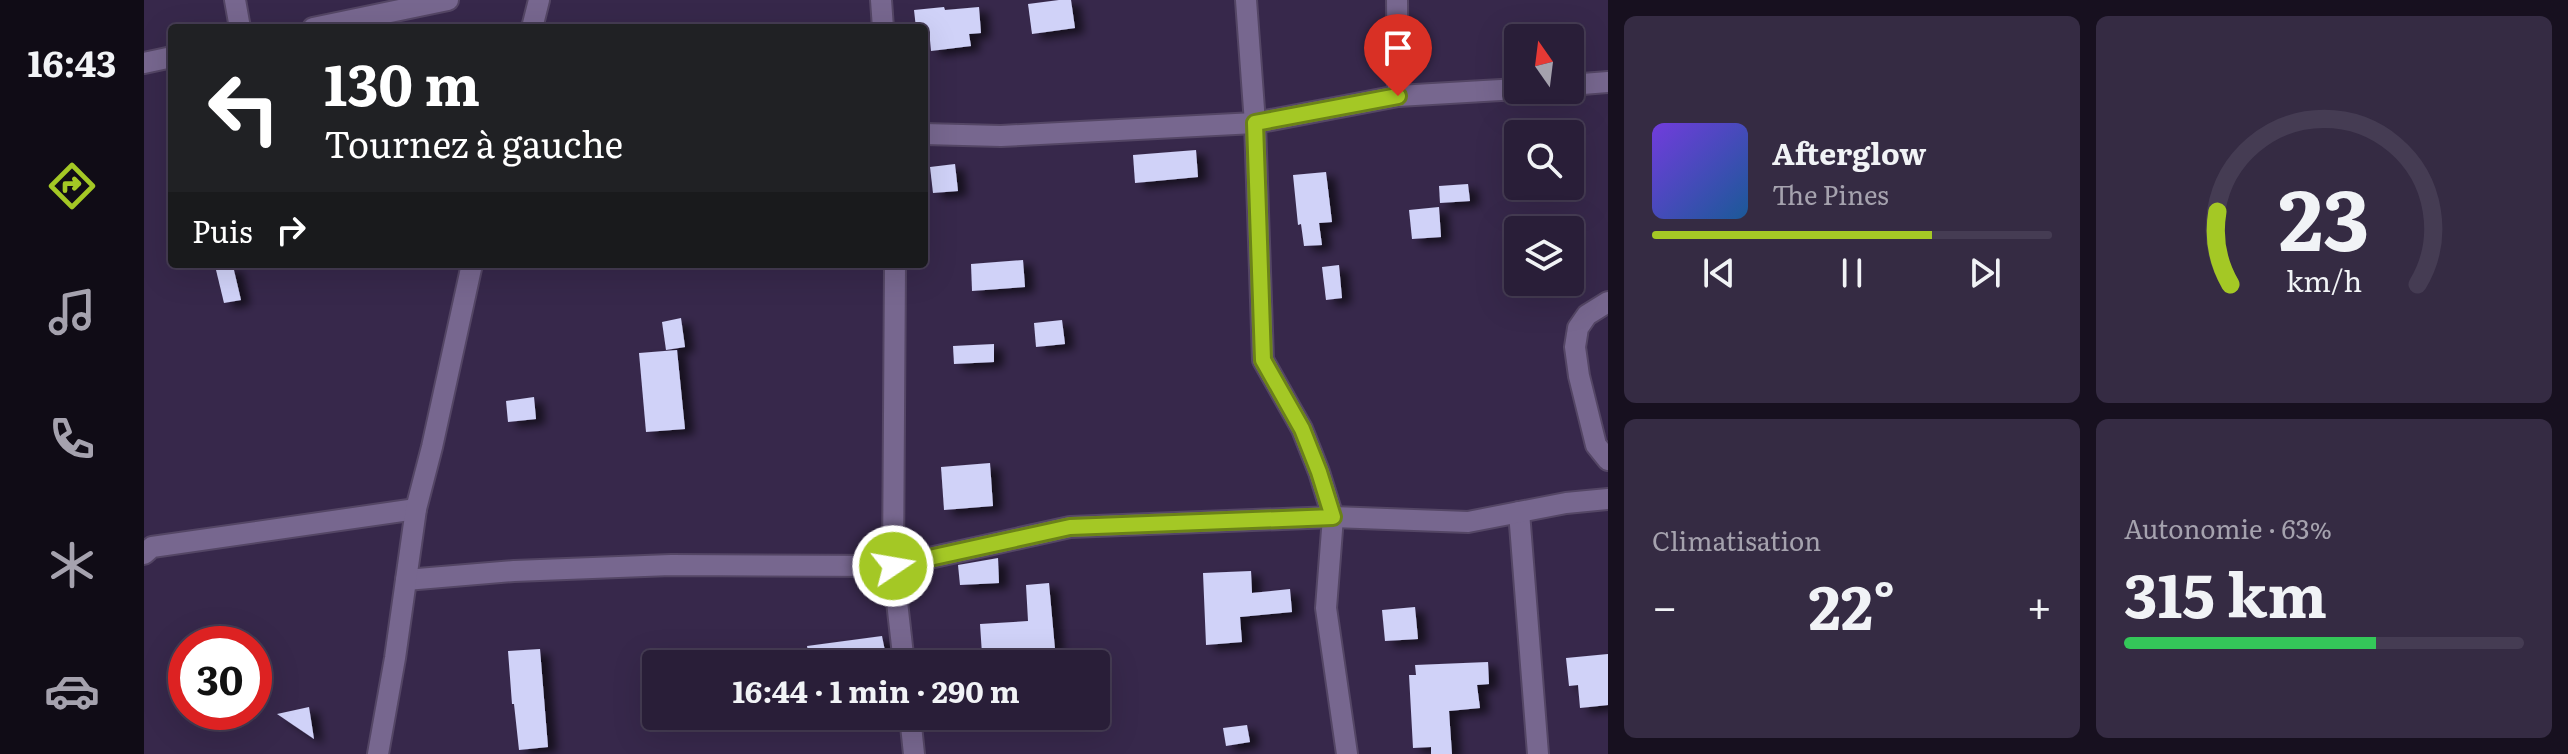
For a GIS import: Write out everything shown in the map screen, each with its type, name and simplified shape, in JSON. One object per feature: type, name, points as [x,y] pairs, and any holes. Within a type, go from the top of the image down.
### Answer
[{"type":"street","points":[[235,0],[239,24]]},
{"type":"street","points":[[330,24],[418,3],[448,0]]},
{"type":"street","points":[[533,24],[539,0]]},
{"type":"street","points":[[881,0],[883,24]]},
{"type":"street","points":[[1246,0],[1255,123],[1263,360],[1302,429],[1333,517],[1326,608],[1347,754]]},
{"type":"street","points":[[1397,0],[1398,96]]},
{"type":"street","points":[[144,63],[168,58]]},
{"type":"street","points":[[1584,84],[1608,82]]},
{"type":"street","points":[[928,134],[1001,136],[1255,123],[1398,96],[1504,90]]},
{"type":"street","points":[[378,754],[416,509],[471,268]]},
{"type":"street","points":[[895,268],[893,566],[902,650]]},
{"type":"street","points":[[1608,302],[1587,315],[1578,328],[1575,347],[1596,445],[1608,460]]},
{"type":"street","points":[[406,580],[514,571],[671,565],[893,566],[1070,527],[1333,517],[1468,522],[1566,503],[1608,499]]},
{"type":"street","points":[[144,554],[152,547],[416,509]]},
{"type":"street","points":[[1519,512],[1538,754]]},
{"type":"street","points":[[911,730],[914,754]]},
{"type":"building","points":[[1071,0],[1075,28],[1032,34],[1028,4]]},
{"type":"building","points":[[979,7],[981,33],[969,34],[971,46],[931,51],[928,24],[916,24],[914,10]]},
{"type":"building","points":[[1196,150],[1198,177],[1135,183],[1133,155]]},
{"type":"building","points":[[955,164],[958,191],[933,193],[930,167]]},
{"type":"building","points":[[1326,172],[1332,222],[1319,223],[1322,245],[1304,246],[1301,224],[1298,225],[1293,175]]},
{"type":"building","points":[[1468,184],[1470,201],[1440,203],[1439,186]]},
{"type":"building","points":[[1439,207],[1441,237],[1412,239],[1409,210]]},
{"type":"building","points":[[1023,260],[1025,287],[972,291],[971,264]]},
{"type":"building","points":[[1339,265],[1342,298],[1326,300],[1322,267]]},
{"type":"building","points":[[233,268],[241,300],[224,303],[216,270]]},
{"type":"building","points":[[681,318],[685,347],[666,350],[662,322]]},
{"type":"building","points":[[1062,320],[1065,344],[1036,347],[1034,323]]},
{"type":"building","points":[[994,344],[994,362],[954,364],[953,346]]},
{"type":"building","points":[[677,350],[685,429],[646,432],[639,353]]},
{"type":"building","points":[[534,397],[536,419],[508,422],[506,401]]},
{"type":"building","points":[[990,463],[993,506],[944,510],[941,467]]},
{"type":"building","points":[[998,558],[999,583],[960,585],[958,565]]},
{"type":"building","points":[[1251,571],[1252,593],[1290,589],[1292,612],[1240,617],[1242,642],[1206,645],[1203,573]]},
{"type":"building","points":[[1049,583],[1055,649],[982,650],[980,624],[1028,621],[1026,585]]},
{"type":"building","points":[[1415,607],[1418,639],[1385,641],[1382,610]]},
{"type":"building","points":[[882,636],[885,650],[808,650],[807,646]]},
{"type":"building","points":[[540,649],[548,747],[519,750],[508,651]]},
{"type":"building","points":[[1608,654],[1608,705],[1580,708],[1578,685],[1569,686],[1566,658]]},
{"type":"building","points":[[1488,662],[1489,684],[1477,685],[1480,708],[1449,711],[1452,754],[1431,754],[1431,747],[1413,748],[1409,675],[1416,675],[1415,665]]},
{"type":"building","points":[[309,707],[314,739],[277,714]]},
{"type":"building","points":[[1247,725],[1250,742],[1226,746],[1223,728]]},
{"type":"route","points":[[893,566],[1070,527],[1333,517],[1302,429],[1263,360],[1255,123],[1398,96]]}]
